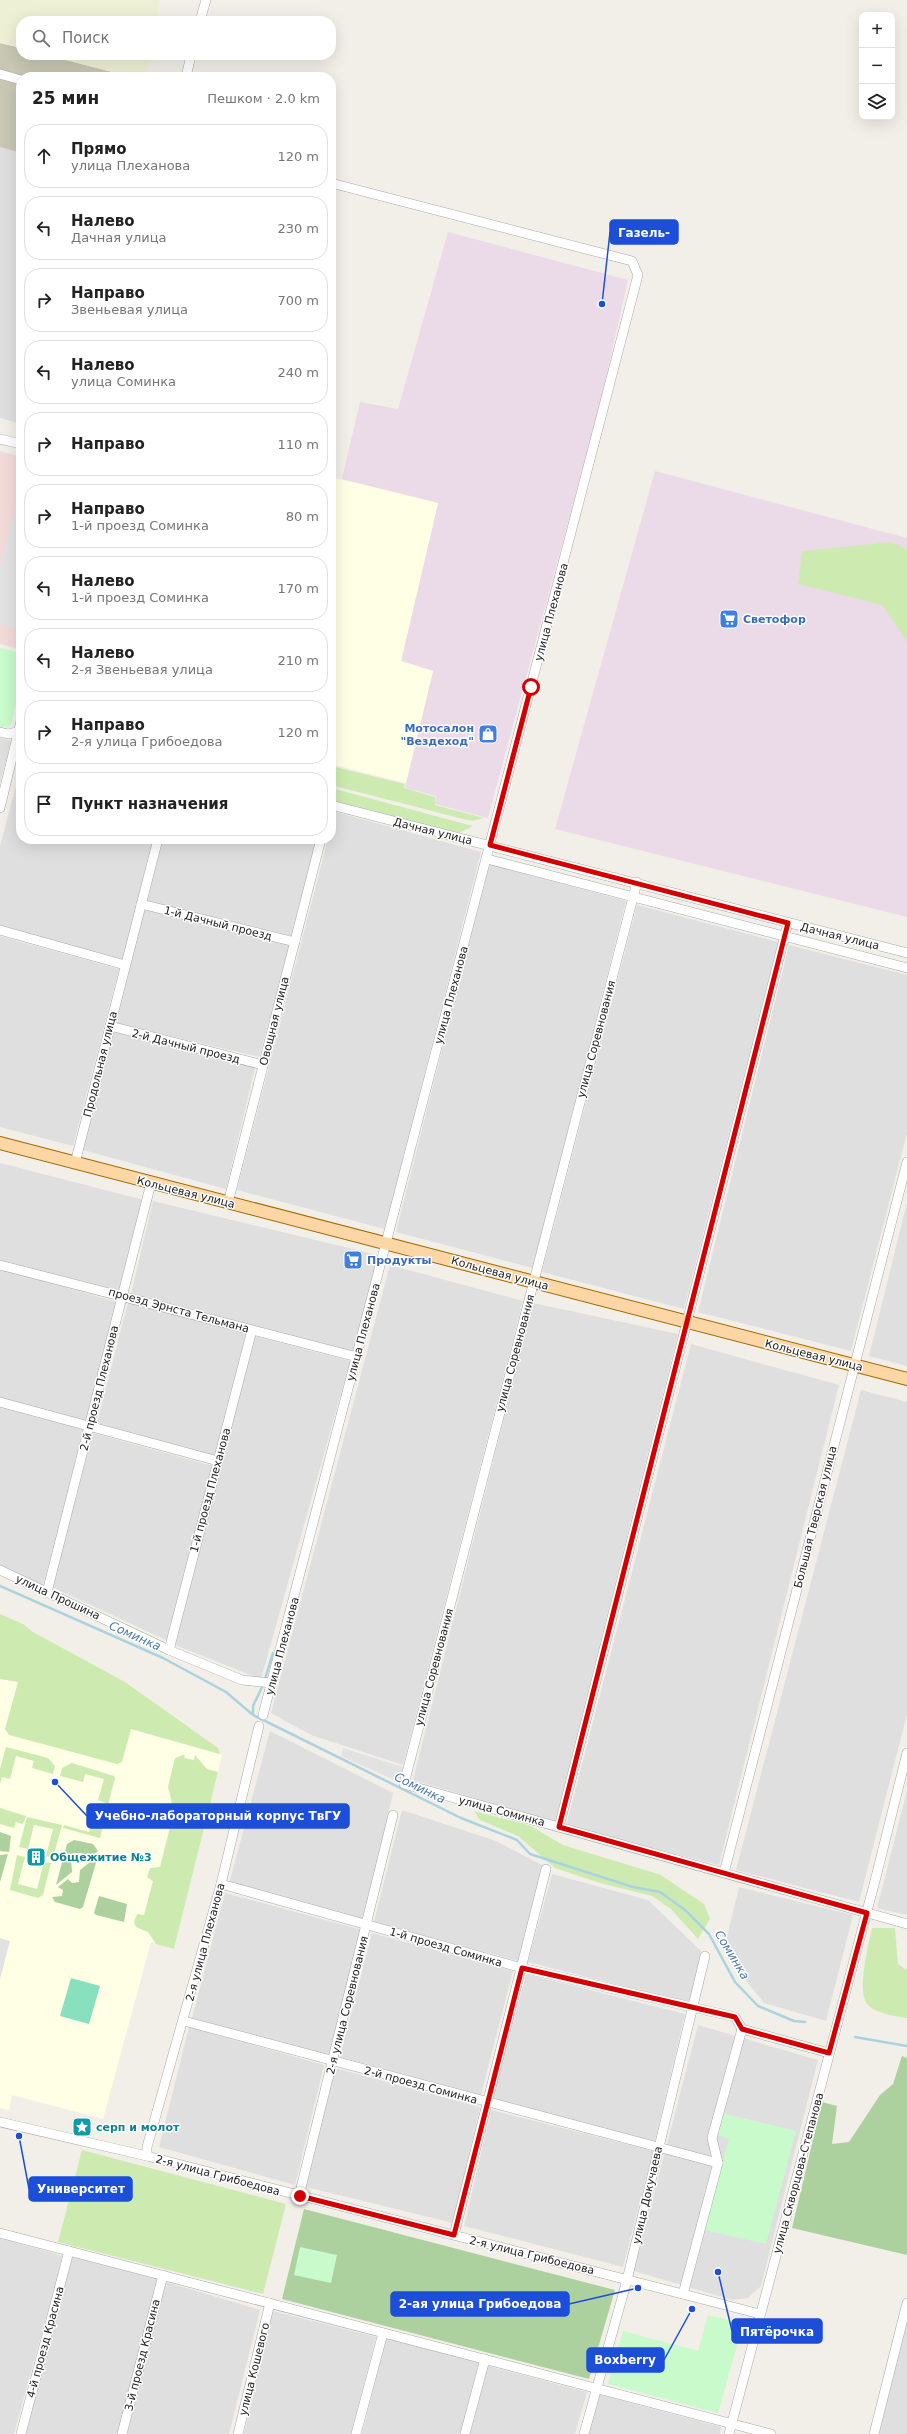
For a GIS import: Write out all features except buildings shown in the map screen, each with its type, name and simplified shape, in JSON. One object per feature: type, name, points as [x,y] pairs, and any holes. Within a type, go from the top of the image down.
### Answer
[{"type":"main road","name":"Кольцевая улица","points":[[0,1143],[907,1380]]},
{"type":"street","points":[[201,16],[206,0]]},
{"type":"street","points":[[187,72],[190,60]]},
{"type":"street","points":[[0,74],[16,79]]},
{"type":"street","name":"улица Плеханова","points":[[263,1715],[638,276],[632,261],[336,184]]},
{"type":"street","points":[[0,439],[16,443]]},
{"type":"street","points":[[0,732],[8,734],[16,732]]},
{"type":"street","points":[[0,808],[16,746]]},
{"type":"street","name":"Дачная улица","points":[[336,806],[637,882],[788,923],[907,953]]},
{"type":"street","name":"Продольная улица","points":[[75,1163],[157,844]]},
{"type":"street","name":"Овощная улица","points":[[228,1203],[320,844]]},
{"type":"street","name":"Дачная улица","points":[[487,859],[907,968]]},
{"type":"street","name":"улица Соревнования","points":[[405,1778],[637,882]]},
{"type":"street","name":"1-й Дачный проезд","points":[[141,904],[295,942]]},
{"type":"street","points":[[559,1827],[788,923]]},
{"type":"street","points":[[0,930],[125,965]]},
{"type":"street","name":"2-й Дачный проезд","points":[[110,1026],[263,1065]]},
{"type":"street","name":"Большая Тверская улица","points":[[724,1873],[907,1162]]},
{"type":"street","name":"2-й проезд Плеханова","points":[[47,1592],[151,1183]]},
{"type":"street","name":"проезд Эрнста Тельмана","points":[[0,1264],[357,1357]]},
{"type":"street","name":"1-й проезд Плеханова","points":[[169,1650],[252,1330]]},
{"type":"street","points":[[0,1402],[218,1461]]},
{"type":"street","name":"улица Прошина","points":[[0,1570],[169,1650],[242,1680],[272,1683]]},
{"type":"street","name":"2-я улица Плеханова","points":[[147,2156],[147,2147],[184,2021],[221,1884],[259,1726]]},
{"type":"street","name":"улица Скворцова-Степанова","points":[[729,2434],[867,1913],[907,1752]]},
{"type":"street","name":"улица Соминка","points":[[405,1778],[404,1784],[427,1791],[907,1924]]},
{"type":"street","name":"2-я улица Соревнования","points":[[300,2196],[394,1815]]},
{"type":"street","points":[[454,2235],[546,1870]]},
{"type":"street","name":"1-й проезд Соминка","points":[[221,1884],[522,1968],[735,2017],[742,2029]]},
{"type":"street","name":"улица Докучаева","points":[[584,2434],[627,2280],[692,2007],[706,1956]]},
{"type":"street","name":"2-й проезд Соминка","points":[[184,2021],[333,2062],[718,2163]]},
{"type":"street","points":[[683,2294],[718,2163],[712,2138],[742,2029],[829,2053]]},
{"type":"street","name":"2-я улица Грибоедова","points":[[0,2122],[147,2156],[760,2314]]},
{"type":"street","points":[[0,2233],[771,2434]]},
{"type":"street","name":"4-й проезд Красина","points":[[21,2434],[69,2251]]},
{"type":"street","name":"3-й проезд Красина","points":[[122,2434],[163,2275]]},
{"type":"street","name":"улица Кошевого","points":[[238,2434],[270,2303]]},
{"type":"street","points":[[874,2434],[907,2303]]},
{"type":"street","points":[[356,2434],[383,2333]]},
{"type":"street","points":[[465,2434],[485,2359]]},
{"type":"shaded area","points":[[0,0],[160,0],[158,16],[16,16],[16,47],[0,43]]},
{"type":"shaded area","points":[[0,43],[16,47],[16,60],[66,60],[112,72],[16,72],[16,152],[0,147]]},
{"type":"shaded area","points":[[66,60],[150,60],[147,72],[112,72]]},
{"type":"shaded area","points":[[0,147],[16,152],[16,423],[0,418]]},
{"type":"shaded area","points":[[448,232],[628,280],[601,400],[488,818],[435,804],[436,796],[405,788],[433,671],[401,661],[438,503],[342,479],[360,402],[398,409]]},
{"type":"shaded area","points":[[0,451],[16,456],[16,648],[0,644]]},
{"type":"shaded area","points":[[655,471],[907,538],[907,917],[555,829]]},
{"type":"shaded area","points":[[336,478],[438,503],[401,661],[433,671],[406,783],[336,765]]},
{"type":"shaded area","points":[[16,504],[16,629],[0,624],[0,565]]},
{"type":"shaded area","points":[[0,738],[11,741],[0,783]]},
{"type":"shaded area","points":[[16,786],[16,844],[154,844],[123,961],[0,926],[0,846]]},
{"type":"shaded area","points":[[336,812],[481,852],[385,1229],[237,1190],[327,844],[336,844]]},
{"type":"shaded area","points":[[162,844],[316,844],[292,936],[147,901]]},
{"type":"shaded area","points":[[489,864],[626,901],[533,1268],[396,1232]]},
{"type":"shaded area","points":[[637,905],[778,942],[684,1309],[542,1272]]},
{"type":"shaded area","points":[[145,908],[290,945],[259,1057],[115,1023]]},
{"type":"shaded area","points":[[0,936],[119,969],[73,1146],[0,1127]]},
{"type":"shaded area","points":[[789,945],[907,975],[907,1133],[851,1351],[698,1312]]},
{"type":"shaded area","points":[[112,1031],[255,1068],[226,1189],[83,1150]]},
{"type":"shaded area","points":[[0,1163],[144,1200],[121,1292],[0,1260]]},
{"type":"shaded area","points":[[153,1201],[378,1255],[354,1352],[131,1294]]},
{"type":"shaded area","points":[[907,1202],[907,1366],[869,1356]]},
{"type":"shaded area","points":[[390,1265],[523,1301],[403,1765],[311,1735],[271,1713]]},
{"type":"shaded area","points":[[0,1269],[117,1302],[87,1422],[0,1398]]},
{"type":"shaded area","points":[[128,1302],[246,1333],[216,1456],[97,1423]]},
{"type":"shaded area","points":[[533,1303],[678,1334],[555,1822],[413,1780]]},
{"type":"shaded area","points":[[255,1336],[350,1361],[261,1679],[175,1645]]},
{"type":"shaded area","points":[[691,1344],[839,1385],[719,1865],[566,1826]]},
{"type":"shaded area","points":[[861,1390],[907,1402],[907,1714],[859,1902],[736,1870]]},
{"type":"shaded area","points":[[0,1406],[85,1430],[43,1585],[0,1565]]},
{"type":"shaded area","points":[[93,1433],[213,1466],[168,1641],[52,1587]]},
{"type":"shaded area","points":[[0,1679],[18,1681],[131,1729],[222,1755],[174,1949],[151,1942],[103,2119],[12,2095],[9,2110],[0,2108]]},
{"type":"shaded area","points":[[270,1731],[393,1793],[364,1920],[229,1884]]},
{"type":"shaded area","points":[[343,1748],[403,1767],[399,1782],[341,1756]]},
{"type":"shaded area","points":[[907,1791],[907,1915],[877,1908]]},
{"type":"shaded area","points":[[402,1810],[496,1841],[542,1865],[518,1961],[374,1922]]},
{"type":"shaded area","points":[[552,1874],[648,1900],[701,1951],[690,2003],[528,1962]]},
{"type":"shaded area","points":[[739,1887],[853,1915],[826,2021],[764,2003],[727,1957],[726,1941]]},
{"type":"shaded area","points":[[225,1893],[362,1930],[329,2056],[192,2018]]},
{"type":"shaded area","points":[[372,1933],[513,1971],[481,2095],[340,2057]]},
{"type":"shaded area","points":[[0,1938],[10,1941],[0,1979]]},
{"type":"shaded area","points":[[526,1974],[685,2014],[655,2141],[492,2099]]},
{"type":"shaded area","points":[[698,2025],[818,2060],[761,2286],[748,2298],[732,2300],[634,2271]]},
{"type":"shaded area","points":[[189,2027],[324,2065],[295,2185],[159,2147]]},
{"type":"shaded area","points":[[335,2068],[480,2107],[453,2223],[306,2187]]},
{"type":"shaded area","points":[[491,2110],[653,2151],[623,2267],[464,2226]]},
{"type":"shaded area","points":[[0,2238],[63,2256],[14,2434],[0,2434]]},
{"type":"shaded area","points":[[70,2256],[159,2279],[118,2434],[24,2434]]},
{"type":"shaded area","points":[[166,2282],[260,2310],[229,2434],[127,2434]]},
{"type":"shaded area","points":[[273,2311],[376,2337],[351,2434],[244,2434]]},
{"type":"shaded area","points":[[907,2321],[907,2434],[878,2434]]},
{"type":"shaded area","points":[[386,2339],[479,2362],[461,2434],[362,2434]]},
{"type":"shaded area","points":[[488,2366],[587,2392],[575,2434],[470,2434]]},
{"type":"shaded area","points":[[597,2394],[721,2427],[720,2434],[587,2434]]},
{"type":"green space","points":[[891,542],[907,549],[907,641],[882,605],[798,584],[802,551]]},
{"type":"green space","points":[[0,648],[16,652],[16,703],[11,725],[0,728]]},
{"type":"green space","points":[[336,767],[405,784],[404,788],[435,797],[435,805],[484,818],[472,821],[336,786]]},
{"type":"green space","points":[[336,789],[473,826],[459,833],[336,801]]},
{"type":"green space","points":[[0,1614],[23,1624],[33,1632],[125,1682],[218,1748],[220,1754],[131,1729],[122,1762],[117,1764],[9,1735],[5,1729],[18,1682],[0,1679]]},
{"type":"green space","points":[[6,1747],[48,1758],[55,1766],[53,1774],[32,1768],[34,1761],[16,1756],[10,1779],[2,1777],[0,1784],[0,1769]]},
{"type":"green space","points":[[185,1755],[184,1758],[194,1760],[195,1755],[207,1769],[218,1772],[174,1949],[156,1944],[148,1932],[136,1927],[134,1922],[137,1914],[144,1915],[153,1881],[147,1877],[150,1868],[160,1867],[174,1811],[168,1787],[175,1758]]},
{"type":"green space","points":[[72,1763],[114,1776],[115,1778],[106,1812],[104,1812],[106,1803],[98,1800],[104,1779],[85,1774],[83,1782],[60,1776],[62,1768]]},
{"type":"green space","points":[[0,1808],[26,1816],[23,1824],[16,1822],[14,1828],[0,1824]]},
{"type":"green space","points":[[474,1811],[529,1825],[563,1845],[661,1875],[704,1904],[710,1919],[698,1939],[671,1909],[652,1896],[600,1883],[555,1868],[518,1836],[480,1820]]},
{"type":"green space","points":[[27,1817],[62,1825],[53,1858],[46,1856],[53,1829],[34,1825],[28,1849],[19,1847]]},
{"type":"green space","points":[[102,1817],[105,1818],[100,1838],[63,1828],[64,1825],[89,1832],[91,1825],[99,1827]]},
{"type":"green space","points":[[0,1832],[11,1836],[9,1852],[0,1851]]},
{"type":"green space","points":[[74,1840],[93,1844],[98,1851],[89,1858],[81,1853],[74,1853],[71,1858],[72,1872],[56,1885],[67,1844]]},
{"type":"green space","points":[[8,1854],[0,1882],[0,1855]]},
{"type":"green space","points":[[17,1855],[25,1857],[18,1884],[37,1889],[44,1862],[51,1863],[43,1895],[38,1898],[10,1890]]},
{"type":"green space","points":[[98,1856],[83,1907],[80,1909],[55,1902],[52,1897],[62,1896],[63,1890],[58,1887],[68,1879],[72,1883],[79,1882],[80,1870]]},
{"type":"green space","points":[[99,1896],[127,1904],[124,1922],[96,1915],[94,1913]]},
{"type":"green space","points":[[872,1928],[895,1928],[898,1964],[907,1970],[907,2018],[877,2011],[869,2006],[865,2000],[863,1991],[864,1968]]},
{"type":"green space","points":[[71,1978],[100,1986],[89,2024],[60,2016]]},
{"type":"green space","points":[[902,2056],[907,2058],[907,2255],[792,2228],[822,2102],[837,2106],[832,2144],[849,2142],[880,2095],[893,2084]]},
{"type":"green space","points":[[722,2113],[796,2131],[766,2244],[704,2230],[729,2139],[716,2135]]},
{"type":"green space","points":[[82,2150],[286,2204],[263,2294],[58,2242]]},
{"type":"green space","points":[[304,2209],[615,2290],[589,2379],[282,2299]]},
{"type":"green space","points":[[300,2247],[337,2255],[331,2283],[294,2275]]},
{"type":"green space","points":[[708,2315],[743,2324],[718,2413],[608,2384],[623,2331],[698,2351]]},
{"type":"waterway","name":"Соминка","points":[[0,1586],[163,1658],[226,1692],[253,1715],[461,1818],[517,1840],[530,1854],[633,1887],[660,1892],[685,1910],[709,1934],[735,1982],[758,2006],[794,2021],[805,2022]]},
{"type":"waterway","points":[[265,1679],[273,1653]]},
{"type":"waterway","points":[[253,1714],[253,1706],[263,1685]]},
{"type":"waterway","name":"Соминка","points":[[855,2037],[907,2046]]},
{"type":"place","name":"Газель-","points":[[602,304]]},
{"type":"place","name":"Светофор","points":[[729,619]]},
{"type":"place","name":"Мотосалон \"Вездеход\"","points":[[488,734]]},
{"type":"place","name":"Продукты","points":[[353,1260]]},
{"type":"place","name":"Учебно-лабораторный корпус ТвГУ","points":[[55,1782]]},
{"type":"place","name":"Общежитие №3","points":[[36,1857]]},
{"type":"place","name":"серп и молот","points":[[82,2127]]},
{"type":"place","name":"Университет","points":[[19,2136]]},
{"type":"place","name":"Пятёрочка","points":[[718,2272]]},
{"type":"place","name":"2-ая улица Грибоедова","points":[[638,2288]]},
{"type":"place","name":"Boxberry","points":[[692,2309]]},
{"type":"route","points":[[300,2196],[454,2235],[522,1968],[735,2017],[742,2029],[829,2053],[867,1913],[559,1827],[788,923],[637,882],[490,845],[531,687]]}]
